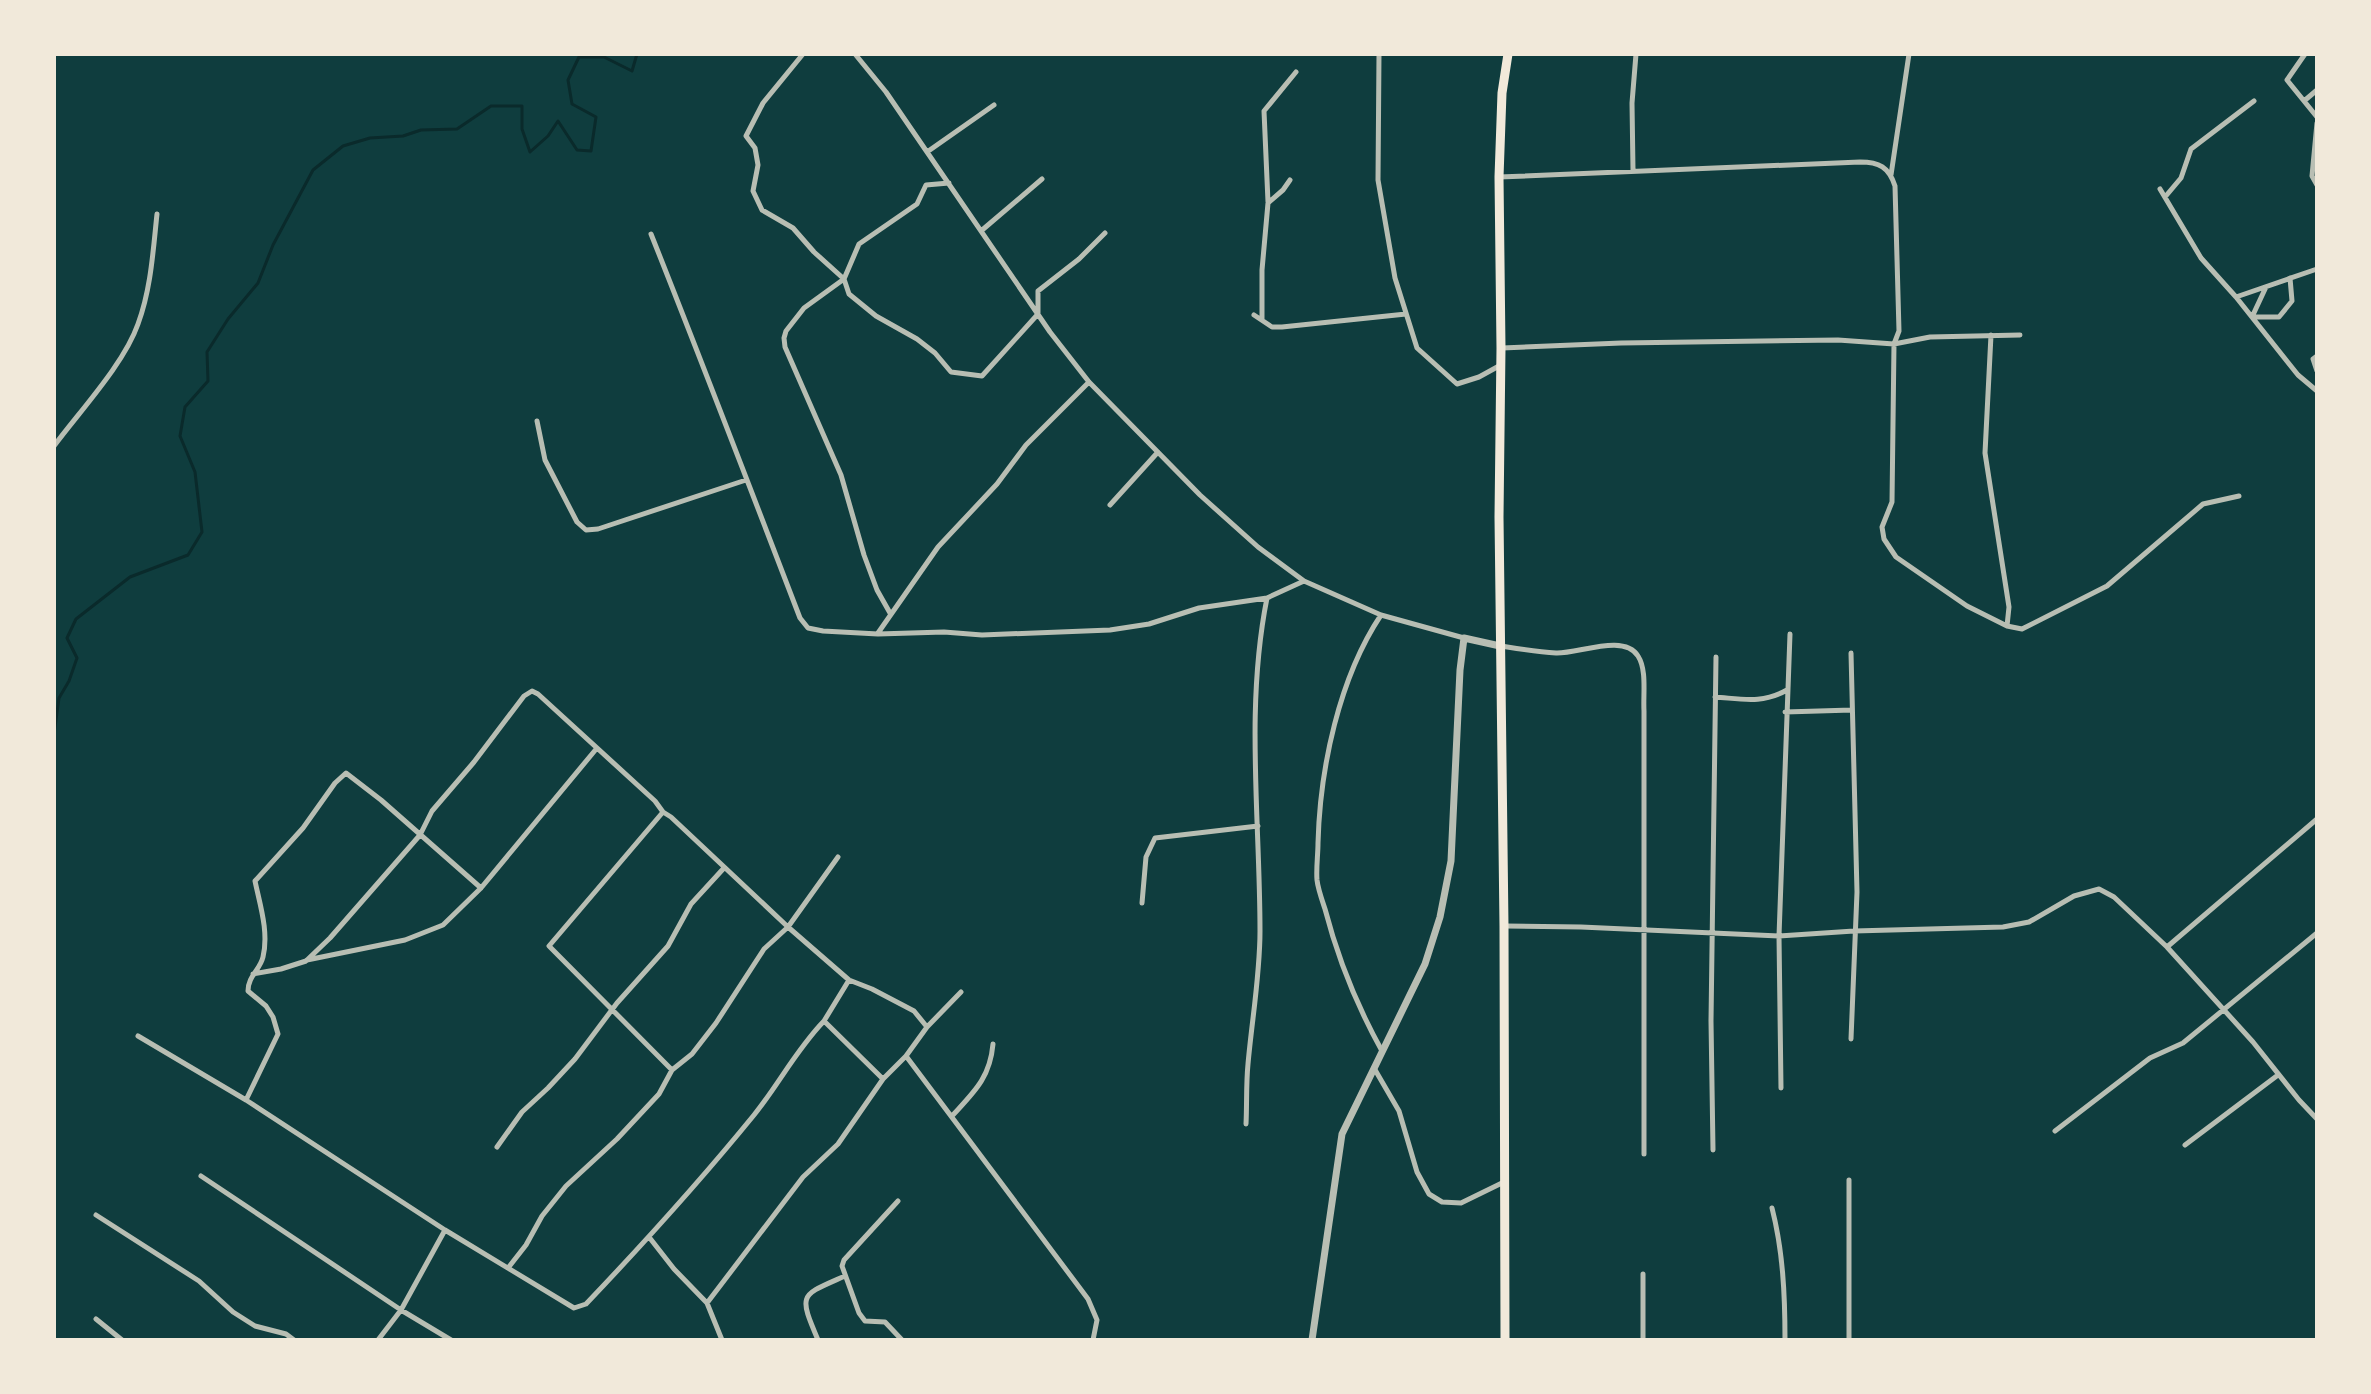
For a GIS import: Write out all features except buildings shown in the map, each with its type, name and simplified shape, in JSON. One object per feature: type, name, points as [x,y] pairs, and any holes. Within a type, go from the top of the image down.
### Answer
[{"type":"highway","points":[[1505,1340],[1499,177],[1502,93],[1508,54]]},
{"type":"street","points":[[803,54],[763,103],[746,136],[755,148],[758,165],[753,191],[762,210],[793,228],[844,279],[849,294],[876,316],[917,339],[935,353],[951,372],[982,376],[1038,314],[1038,291],[1079,259],[1105,233]]},
{"type":"street","points":[[855,54],[878,80],[1038,314],[1089,382],[1200,495],[1258,547],[1304,581],[1381,615],[1500,646],[1560,653],[1594,646],[1628,646],[1637,653],[1642,664],[1644,711],[1644,1154]]},
{"type":"street","points":[[1379,54],[1378,180],[1395,278],[1417,348],[1457,384],[1501,366]]},
{"type":"street","points":[[1633,170],[1632,103],[1636,54]]},
{"type":"street","points":[[1891,175],[1909,54]]},
{"type":"street","points":[[2305,54],[2287,80],[2317,117]]},
{"type":"street","points":[[1262,320],[1262,270],[1268,203],[1264,111],[1296,72]]},
{"type":"street","points":[[2304,101],[2317,90]]},
{"type":"street","points":[[2165,197],[2181,178],[2191,149],[2254,101]]},
{"type":"street","points":[[927,152],[994,105]]},
{"type":"street","points":[[2317,123],[2312,176],[2317,185]]},
{"type":"street","points":[[1499,177],[1860,162],[1881,165],[1891,175],[1895,186],[1899,271],[1899,331],[1894,344],[1892,502],[1882,527],[1884,539],[1896,557],[1967,606],[2007,626],[2022,629],[2107,586],[2203,504],[2239,496]]},
{"type":"street","points":[[981,231],[1042,179]]},
{"type":"street","points":[[1268,203],[1290,180]]},
{"type":"street","points":[[890,613],[877,590],[864,555],[841,475],[785,347],[784,338],[804,308],[844,279],[859,244],[917,204],[926,185],[950,182]]},
{"type":"street","points":[[2160,189],[2201,258],[2298,375],[2317,391]]},
{"type":"street","points":[[54,446],[116,365],[138,326],[148,285],[157,214]]},
{"type":"street","points":[[651,234],[800,618],[808,628],[878,634],[944,632],[982,635],[1110,630],[1149,624],[1199,608],[1267,598],[1304,581]]},
{"type":"street","points":[[2236,297],[2317,269]]},
{"type":"street","points":[[2252,317],[2279,317],[2292,301],[2290,278]]},
{"type":"street","points":[[2252,317],[2266,287]]},
{"type":"street","points":[[1254,315],[1272,327],[1282,327],[1406,314]]},
{"type":"street","points":[[1991,335],[1985,453],[2009,607],[2007,626]]},
{"type":"street","points":[[1501,348],[1838,340],[1894,344],[1930,337],[2020,335]]},
{"type":"street","points":[[2317,356],[2313,359],[2317,371]]},
{"type":"street","points":[[878,634],[938,547],[997,484],[1026,445],[1089,382]]},
{"type":"street","points":[[537,421],[545,460],[577,522],[586,530],[598,529],[746,480]]},
{"type":"street","points":[[1110,505],[1158,452]]},
{"type":"street","points":[[1246,1124],[1247,1068],[1260,955],[1260,861],[1254,784],[1255,717],[1259,638],[1267,598]]},
{"type":"street","points":[[1381,615],[1368,634],[1344,689],[1323,779],[1317,879],[1335,950],[1382,1052]]},
{"type":"street","points":[[1781,1088],[1779,936],[1790,634]]},
{"type":"street","points":[[1312,1340],[1342,1134],[1425,964],[1440,917],[1451,861],[1464,638]]},
{"type":"street","points":[[1851,653],[1857,892],[1851,1039]]},
{"type":"street","points":[[1713,1150],[1716,657]]},
{"type":"street","points":[[1715,697],[1771,699],[1787,690]]},
{"type":"street","points":[[306,961],[420,835],[432,811],[524,696],[532,691],[849,980],[914,1011],[927,1027]]},
{"type":"street","points":[[1785,712],[1852,710]]},
{"type":"street","points":[[253,974],[405,940],[443,925],[481,888],[597,748]]},
{"type":"street","points":[[246,1100],[278,1034],[266,1006],[248,991],[248,982],[263,959],[265,926],[255,881],[303,828],[335,783],[346,773],[481,888]]},
{"type":"street","points":[[663,812],[549,946],[672,1070]]},
{"type":"street","points":[[2167,947],[2317,819]]},
{"type":"street","points":[[1142,903],[1146,857],[1155,838],[1258,826]]},
{"type":"street","points":[[508,1268],[566,1186],[617,1139],[659,1094],[672,1070],[692,1054],[764,949],[788,927],[838,857]]},
{"type":"street","points":[[497,1147],[522,1112],[575,1059],[613,1009],[668,946],[691,904],[724,868]]},
{"type":"street","points":[[1504,926],[1779,936],[2003,927],[2029,922],[2074,896],[2099,889],[2114,897],[2167,947],[2317,1119]]},
{"type":"street","points":[[2055,1131],[2150,1058],[2183,1043],[2317,933]]},
{"type":"street","points":[[138,1036],[246,1100],[445,1230],[574,1308],[586,1304],[649,1237],[756,1113],[804,1041],[824,1021],[849,980]]},
{"type":"street","points":[[707,1303],[803,1177],[838,1144],[883,1079],[961,992]]},
{"type":"street","points":[[824,1021],[883,1079]]},
{"type":"street","points":[[952,1116],[982,1083],[991,1061],[993,1044]]},
{"type":"street","points":[[906,1056],[1088,1299],[1097,1320],[1093,1340]]},
{"type":"street","points":[[1374,1067],[1399,1111],[1417,1172],[1429,1194],[1442,1202],[1461,1203],[1504,1182]]},
{"type":"street","points":[[2185,1145],[2278,1075]]},
{"type":"street","points":[[201,1176],[451,1340]]},
{"type":"street","points":[[1849,1180],[1849,1340]]},
{"type":"street","points":[[898,1201],[844,1260],[842,1266],[859,1313],[865,1321],[885,1322],[902,1340]]},
{"type":"street","points":[[1772,1208],[1779,1235],[1785,1340]]},
{"type":"street","points":[[96,1215],[199,1281],[233,1312],[255,1326],[286,1334],[294,1340]]},
{"type":"street","points":[[378,1340],[401,1310],[445,1230]]},
{"type":"street","points":[[649,1237],[707,1303],[722,1340]]},
{"type":"street","points":[[1643,1274],[1643,1340]]},
{"type":"street","points":[[818,1340],[805,1310],[807,1295],[845,1276]]},
{"type":"street","points":[[96,1319],[122,1340]]},
{"type":"waterway","points":[[54,734],[59,698],[77,658],[67,638],[76,619],[130,577],[188,555],[202,532],[195,472],[180,436],[185,407],[208,381],[207,352],[228,319],[258,283],[273,245],[313,170],[343,146],[370,138],[403,136],[421,130],[457,129],[491,106],[522,106],[522,129],[530,152],[548,136],[558,121],[577,150],[591,151],[596,117],[572,104],[568,80],[579,57],[604,57],[632,71],[637,54]]}]
